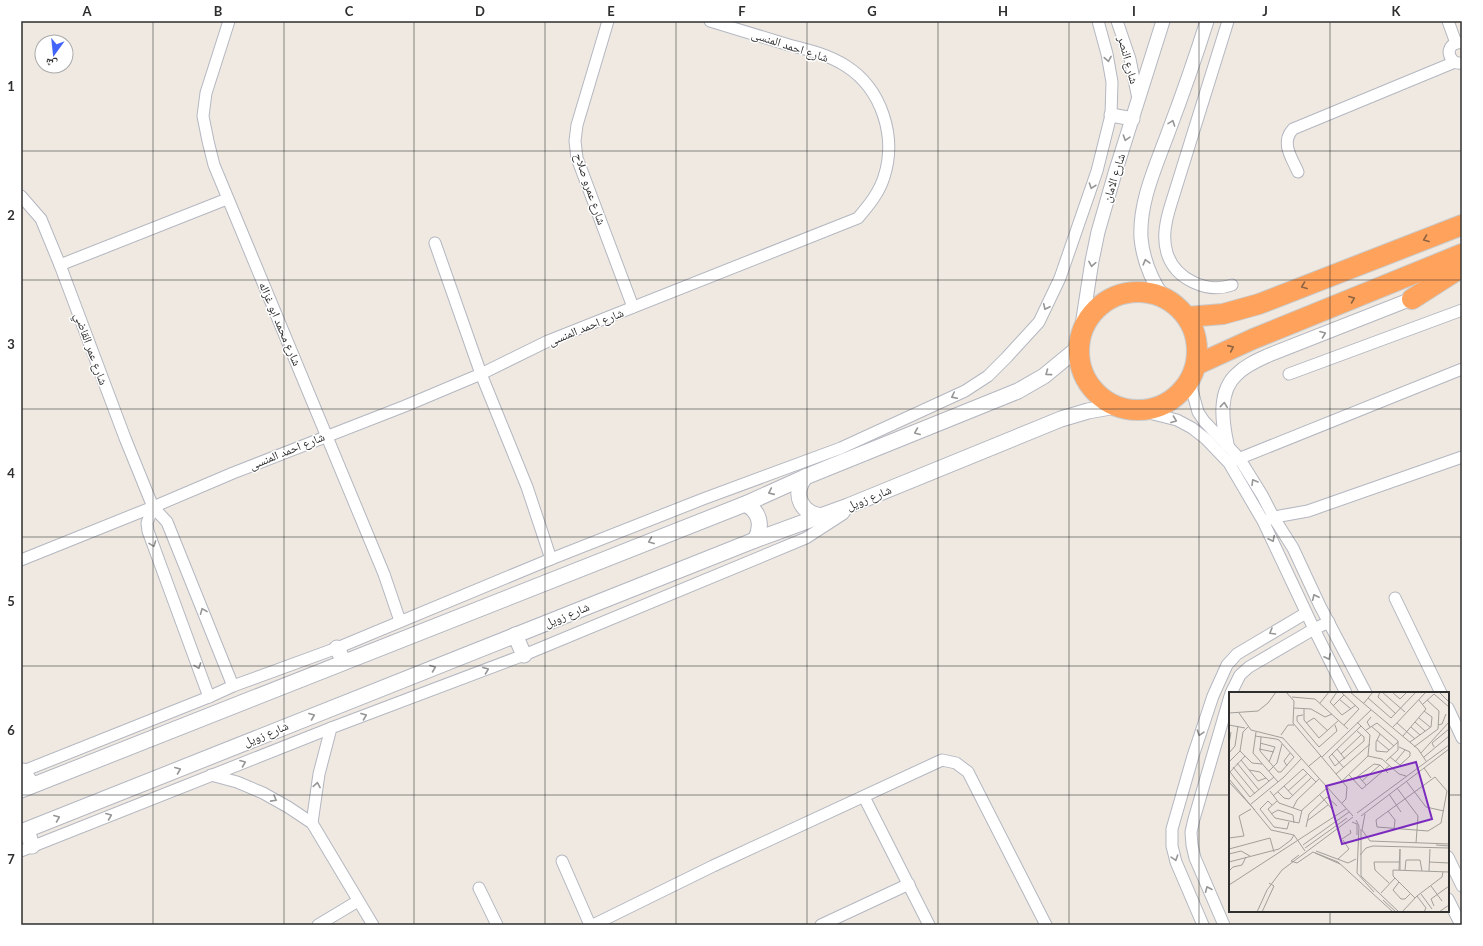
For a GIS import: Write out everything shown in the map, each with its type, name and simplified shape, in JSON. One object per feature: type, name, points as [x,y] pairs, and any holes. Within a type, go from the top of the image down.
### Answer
[{"type":"highway","points":[[1187,317],[1223,314],[1259,304],[1462,226]]},
{"type":"highway","points":[[1194,371],[1253,339],[1462,254]]},
{"type":"highway","points":[[1412,299],[1462,267]]},
{"type":"highway","points":[[1124,293],[1150,293],[1163,297],[1176,306],[1187,317],[1193,328],[1198,352],[1194,371],[1178,395],[1169,402],[1159,407],[1137,410],[1126,409],[1116,406],[1098,395],[1085,379],[1081,369],[1079,343],[1084,326],[1100,305],[1111,298],[1124,293]]},
{"type":"main road","points":[[22,772],[26,787],[745,504],[805,477],[1018,391],[1044,376],[1079,343]]},
{"type":"main road","name":"شارع زويل","points":[[24,831],[754,540],[823,516],[1061,419],[1088,411],[1116,406]]},
{"type":"main road","points":[[805,477],[801,482],[799,489],[801,502],[810,512],[823,516]]},
{"type":"main road","points":[[745,504],[755,511],[760,522],[760,529],[754,540]]},
{"type":"main road","points":[[515,635],[524,655]]},
{"type":"main road","points":[[337,648],[344,662]]},
{"type":"main road","points":[[24,831],[26,849]]},
{"type":"street","name":"شارع محمد ابو غزاله","points":[[229,21],[206,92],[203,116],[214,165],[384,574],[400,621]]},
{"type":"street","name":"شارع عمرو صلاح","points":[[608,21],[577,125],[576,150],[577,158],[633,308]]},
{"type":"street","name":"شارع احمد المنسى","points":[[21,560],[154,507],[233,473],[405,406],[481,374],[548,341],[858,218],[874,199],[884,177],[889,144],[887,129],[879,105],[866,84],[847,67],[824,55],[710,21]]},
{"type":"street","points":[[22,772],[233,686],[337,648],[551,559],[703,499],[841,448],[965,391],[988,376],[1039,322],[1060,278],[1097,171],[1111,115],[1112,82],[1108,54],[1098,21]]},
{"type":"street","name":"شارع النصر","points":[[1117,21],[1130,59],[1138,100]]},
{"type":"street","name":"شارع الامان","points":[[1079,343],[1098,232],[1163,21]]},
{"type":"street","points":[[1163,297],[1154,284],[1143,254],[1141,238],[1144,206],[1207,21]]},
{"type":"street","points":[[1228,21],[1171,204],[1165,229],[1165,241],[1167,253],[1171,262],[1185,277],[1194,282],[1213,288],[1223,288],[1232,285]]},
{"type":"street","points":[[1448,21],[1459,43],[1450,48],[1449,52],[1452,60],[1459,63]]},
{"type":"street","points":[[1298,172],[1286,144],[1293,130],[1459,63]]},
{"type":"street","points":[[1111,115],[1133,119]]},
{"type":"street","name":"شارع عمر القاضي","points":[[21,196],[41,219],[60,265],[125,438],[154,507],[167,522],[233,686]]},
{"type":"street","points":[[60,265],[227,199]]},
{"type":"street","points":[[435,243],[481,374],[527,487],[551,559]]},
{"type":"street","points":[[1346,692],[1306,613],[1227,444],[1223,418],[1226,389],[1238,373],[1269,355],[1462,279]]},
{"type":"street","points":[[1289,374],[1462,310]]},
{"type":"street","points":[[1234,460],[1462,369]]},
{"type":"street","points":[[1194,371],[1192,390],[1198,412],[1227,444]]},
{"type":"street","points":[[1137,410],[1170,418],[1192,428],[1234,460],[1293,548],[1365,692]]},
{"type":"street","points":[[1263,521],[1308,512],[1462,457]]},
{"type":"street","points":[[26,849],[331,728],[524,655],[806,538],[843,514],[848,506]]},
{"type":"street","points":[[154,507],[147,523],[148,531],[209,697]]},
{"type":"street","points":[[1279,555],[1293,548]]},
{"type":"street","points":[[1395,598],[1441,692]]},
{"type":"street","points":[[1203,925],[1176,862],[1172,846],[1172,829],[1193,756],[1213,696],[1227,665],[1237,654],[1247,647],[1306,613]]},
{"type":"street","points":[[1232,692],[1240,675],[1248,667],[1329,622]]},
{"type":"street","points":[[1224,925],[1195,858],[1191,832],[1229,699]]},
{"type":"street","points":[[1449,710],[1462,738]]},
{"type":"street","points":[[312,823],[319,774],[331,728]]},
{"type":"street","points":[[1193,756],[1210,762]]},
{"type":"street","points":[[594,925],[713,866],[942,760],[956,763],[968,772],[1046,925]]},
{"type":"street","points":[[212,775],[237,782],[263,793],[312,823],[372,925]]},
{"type":"street","points":[[864,797],[929,925]]},
{"type":"street","points":[[1449,859],[1462,886]]},
{"type":"street","points":[[562,861],[590,925]]},
{"type":"street","points":[[821,925],[909,884]]},
{"type":"street","points":[[479,888],[497,925]]},
{"type":"street","points":[[318,925],[358,901]]},
{"type":"street","points":[[1449,901],[1460,925]]}]
